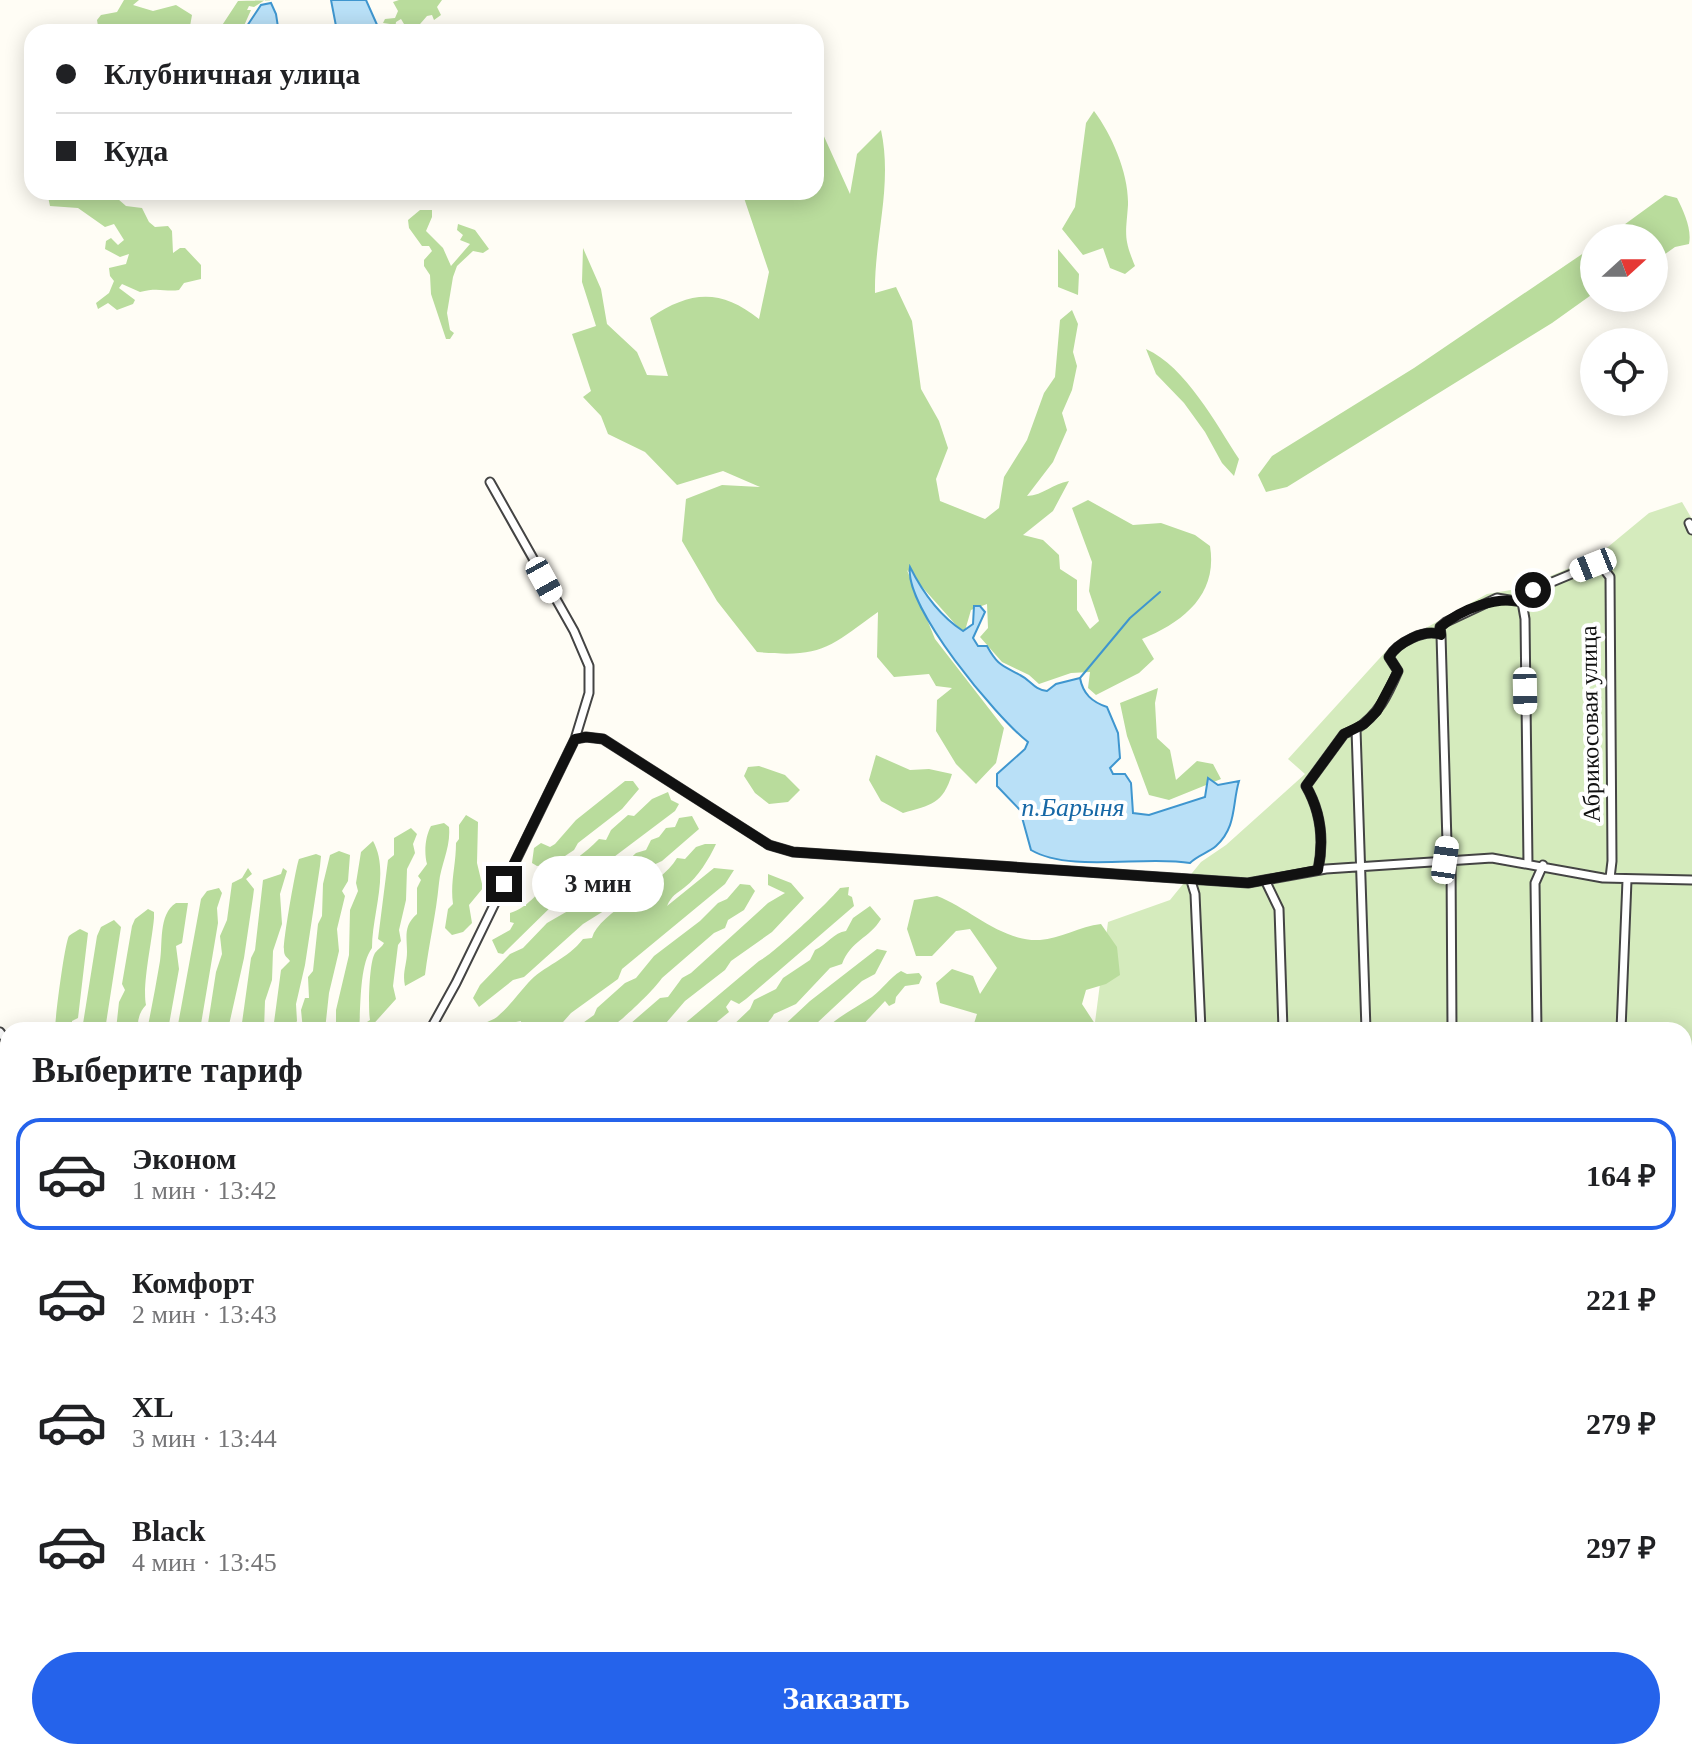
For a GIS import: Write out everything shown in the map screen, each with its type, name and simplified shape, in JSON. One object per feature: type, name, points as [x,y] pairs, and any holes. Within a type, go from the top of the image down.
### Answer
[{"type":"street","points":[[434,1022],[575,739],[589,693],[586,656],[490,482]]},
{"type":"street","name":"Абрикосовая улица","points":[[1522,602],[1533,590],[1593,565],[1603,568],[1610,577],[1610,878]]},
{"type":"street","points":[[1452,1022],[1440,627],[1497,598],[1522,602],[1525,619],[1528,864]]},
{"type":"street","points":[[1318,870],[1323,844],[1316,803],[1306,786],[1344,734],[1356,729],[1377,711],[1398,671],[1389,657],[1392,651],[1421,634],[1433,631],[1441,635]]},
{"type":"street","points":[[1356,729],[1366,1022]]},
{"type":"street","points":[[575,739],[603,739],[769,845],[793,852],[1248,883],[1318,870],[1492,858],[1627,880],[1692,880]]},
{"type":"street","points":[[1537,1022],[1535,883],[1543,865]]},
{"type":"street","points":[[1265,880],[1279,909],[1283,1022]]},
{"type":"street","points":[[1621,1022],[1624,889],[1627,880]]},
{"type":"street","points":[[1191,881],[1195,894],[1201,1022]]},
{"type":"green space","points":[[124,0],[139,0],[133,5],[153,11],[176,5],[192,15],[190,24],[98,24],[101,15],[117,12]]},
{"type":"green space","points":[[265,0],[254,7],[249,6],[247,10],[251,10],[245,24],[223,24],[238,1]]},
{"type":"green space","points":[[442,0],[437,7],[441,15],[434,20],[432,15],[427,16],[420,24],[404,24],[401,19],[396,24],[383,23],[385,19],[395,18],[398,11],[393,2]]},
{"type":"green space","points":[[1094,111],[1113,143],[1126,181],[1126,236],[1135,266],[1125,274],[1110,268],[1103,248],[1083,255],[1062,229],[1075,207],[1086,123]]},
{"type":"green space","points":[[881,130],[885,171],[875,293],[896,287],[912,321],[921,389],[939,421],[948,448],[936,479],[940,501],[985,519],[999,508],[1004,477],[1027,440],[1044,393],[1055,377],[1060,320],[1072,310],[1078,324],[1073,352],[1077,366],[1072,390],[1062,413],[1067,430],[1053,462],[1027,496],[1069,481],[1053,511],[1023,535],[1043,540],[1059,555],[1060,569],[1077,580],[1077,610],[1090,629],[1099,621],[1089,591],[1092,562],[1072,508],[1088,500],[1133,525],[1161,523],[1195,535],[1210,546],[1209,579],[1203,592],[1184,615],[1142,639],[1154,659],[1139,673],[1096,695],[1088,688],[1090,672],[1071,673],[1039,684],[1029,675],[1002,662],[980,637],[988,628],[987,604],[971,610],[964,634],[907,570],[935,639],[1004,728],[996,763],[976,784],[956,764],[936,731],[937,700],[952,688],[936,686],[929,674],[894,677],[877,657],[878,612],[823,648],[796,653],[757,652],[717,601],[682,541],[686,499],[722,485],[760,487],[723,471],[677,485],[645,452],[608,434],[601,416],[583,397],[591,391],[572,334],[596,326],[582,282],[583,248],[601,289],[607,324],[637,352],[647,375],[668,376],[650,318],[679,302],[706,297],[732,302],[759,319],[769,272],[745,200],[824,200],[824,136],[850,194],[857,154]]},
{"type":"green space","points":[[1665,195],[1677,198],[1685,215],[1689,244],[1668,252],[1668,224],[1625,224]]},
{"type":"green space","points":[[49,200],[119,200],[126,206],[142,208],[155,227],[168,226],[172,231],[173,253],[185,248],[201,265],[201,279],[184,283],[179,290],[140,292],[122,284],[119,288],[135,300],[133,304],[117,310],[108,303],[98,309],[96,303],[109,293],[114,281],[109,268],[126,264],[129,254],[120,257],[105,249],[106,241],[111,238],[118,245],[124,240],[114,224],[105,227],[78,208],[50,206]]},
{"type":"green space","points":[[420,210],[432,210],[426,231],[443,248],[451,266],[470,244],[460,240],[463,235],[457,230],[458,224],[475,230],[489,249],[483,253],[473,251],[457,266],[447,313],[450,330],[454,333],[450,339],[446,339],[431,294],[430,275],[424,266],[424,260],[432,251],[429,246],[422,246],[409,228],[408,220]]},
{"type":"green space","points":[[1058,249],[1079,274],[1078,295],[1058,287]]},
{"type":"green space","points":[[1580,255],[1580,303],[1287,487],[1266,492],[1258,475],[1272,456],[1414,368]]},
{"type":"green space","points":[[1146,349],[1161,357],[1187,382],[1210,414],[1239,459],[1234,476],[1222,463],[1184,403],[1156,374]]},
{"type":"green space","points":[[1682,502],[1692,519],[1692,1022],[1095,1022],[1108,922],[1170,900],[1201,862],[1226,845],[1305,774],[1288,759],[1388,649],[1487,594],[1523,588],[1597,556],[1649,513]]},
{"type":"green space","points":[[1158,688],[1155,703],[1157,738],[1170,750],[1176,780],[1197,761],[1213,764],[1221,779],[1169,800],[1149,795],[1127,736],[1120,703]]},
{"type":"green space","points":[[876,755],[910,770],[929,769],[952,774],[944,792],[935,802],[903,813],[881,801],[869,780]]},
{"type":"green space","points":[[759,766],[785,775],[800,790],[788,802],[769,804],[755,793],[744,776],[748,767]]},
{"type":"green space","points":[[625,781],[633,781],[639,789],[622,809],[553,864],[537,866],[532,863],[534,848],[541,843],[550,847],[555,844],[576,820]]},
{"type":"green space","points":[[668,792],[671,800],[679,804],[675,811],[590,875],[570,894],[561,897],[503,954],[498,953],[492,940],[510,930],[514,923],[510,922],[510,913],[529,902],[554,876],[599,839],[606,840],[611,830],[628,815],[634,816],[652,799]]},
{"type":"green space","points":[[466,815],[478,822],[477,863],[483,888],[469,905],[472,923],[463,932],[452,935],[445,928],[448,909],[453,904],[459,825]]},
{"type":"green space","points":[[692,816],[699,829],[662,861],[647,868],[607,909],[583,924],[524,977],[513,980],[479,1007],[473,998],[480,985],[510,954],[523,948],[547,923],[573,908],[592,888],[610,877],[636,853],[646,850],[651,840],[659,837],[666,828],[675,827],[679,818]]},
{"type":"green space","points":[[444,823],[449,827],[449,842],[440,876],[425,975],[405,986],[407,932],[417,914],[417,888],[421,880],[418,876],[427,864],[427,835],[431,826]]},
{"type":"green space","points":[[411,828],[417,834],[413,844],[415,853],[407,869],[406,900],[399,930],[401,941],[393,986],[396,999],[375,1022],[367,1022],[370,1020],[371,966],[375,953],[384,943],[378,939],[388,860],[394,855],[394,838]]},
{"type":"green space","points":[[373,841],[380,866],[372,948],[363,976],[360,1022],[336,1022],[349,955],[350,910],[358,891],[356,883],[361,852]]},
{"type":"green space","points":[[716,844],[699,873],[667,906],[714,868],[734,870],[725,884],[622,969],[618,979],[563,1022],[488,1022],[501,1013],[534,977],[583,939],[592,938],[606,918],[658,879],[677,858],[685,859],[696,847]]},
{"type":"green space","points":[[339,851],[350,855],[348,881],[342,891],[345,896],[337,929],[339,951],[326,1022],[302,1022],[301,1010],[305,998],[309,998],[308,977],[313,971],[318,924],[322,916],[323,884],[330,855]]},
{"type":"green space","points":[[316,854],[321,856],[296,1004],[297,1021],[274,1022],[281,970],[290,961],[284,954],[284,944],[299,859]]},
{"type":"green space","points":[[248,868],[252,874],[246,879],[254,889],[244,958],[230,1022],[208,1022],[222,954],[220,936],[227,920],[232,883],[242,878]]},
{"type":"green space","points":[[283,868],[287,871],[280,894],[282,924],[273,951],[272,980],[265,1001],[264,1022],[242,1022],[263,880],[281,874]]},
{"type":"green space","points":[[768,874],[791,883],[804,898],[772,932],[731,961],[725,970],[685,1001],[667,1022],[632,1022],[660,998],[668,997],[682,978],[768,903],[785,893],[768,885]]},
{"type":"green space","points":[[740,884],[750,885],[755,891],[744,910],[728,920],[725,928],[714,933],[662,978],[617,1022],[584,1022],[625,983],[636,978],[654,956],[727,899]]},
{"type":"green space","points":[[849,887],[848,895],[852,897],[854,906],[746,999],[739,1004],[731,1000],[726,1007],[729,1012],[717,1022],[687,1022],[787,939],[840,888]]},
{"type":"green space","points":[[219,888],[222,893],[217,908],[218,923],[201,1022],[178,1022],[201,899],[207,891]]},
{"type":"green space","points":[[937,896],[1000,930],[1026,939],[1048,939],[1101,924],[1117,947],[1120,975],[1106,984],[1086,990],[1082,1004],[1094,1022],[974,1022],[977,1014],[940,1003],[936,983],[952,969],[973,976],[980,994],[997,968],[970,929],[956,931],[932,956],[916,956],[907,929],[914,900]]},
{"type":"green space","points":[[176,903],[188,903],[182,943],[176,946],[179,969],[169,1022],[149,1022],[160,961],[162,930],[170,908]]},
{"type":"green space","points":[[870,906],[881,919],[850,950],[842,964],[830,968],[796,1004],[774,1014],[768,1022],[736,1022],[750,1009],[754,1000],[776,989],[783,978],[810,960],[815,950],[846,931],[853,918]]},
{"type":"green space","points":[[148,909],[154,912],[146,975],[146,1005],[138,1022],[117,1022],[119,1002],[125,990],[122,984],[135,919]]},
{"type":"green space","points":[[114,920],[121,927],[106,1022],[83,1022],[97,936],[101,927]]},
{"type":"green space","points":[[80,929],[88,933],[78,1018],[72,1022],[56,1022],[60,980],[69,936]]},
{"type":"green space","points":[[877,949],[887,951],[875,974],[862,981],[818,1022],[788,1022]]},
{"type":"green space","points":[[901,971],[919,973],[922,977],[919,984],[905,986],[895,1003],[889,1006],[885,1001],[865,1022],[835,1022],[872,997]]},
{"type":"water","points":[[331,0],[366,0],[377,24],[336,24]]},
{"type":"water","points":[[271,3],[278,24],[248,24],[261,5]]},
{"type":"water","name":"п.Барыня","points":[[910,567],[932,602],[963,631],[973,624],[974,606],[980,606],[985,612],[973,638],[978,646],[987,646],[1001,664],[1047,691],[1056,684],[1080,678],[1089,697],[1107,707],[1118,733],[1120,758],[1110,768],[1113,774],[1125,774],[1131,783],[1133,813],[1149,815],[1205,797],[1208,778],[1218,785],[1239,781],[1231,823],[1223,839],[1190,863],[1066,861],[1031,850],[1020,810],[997,786],[997,774],[1025,749],[1028,742],[995,710],[936,633],[921,608],[912,585]]},
{"type":"waterway","points":[[1080,678],[1130,618],[1160,592]]},
{"type":"route","points":[[504,884],[575,739],[586,737],[603,739],[769,845],[793,852],[1248,883],[1318,870],[1323,844],[1316,803],[1306,786],[1344,734],[1364,724],[1377,711],[1398,671],[1389,657],[1392,651],[1421,634],[1433,631],[1441,635],[1440,627],[1464,612],[1482,607],[1497,598],[1522,602],[1533,590]]}]
